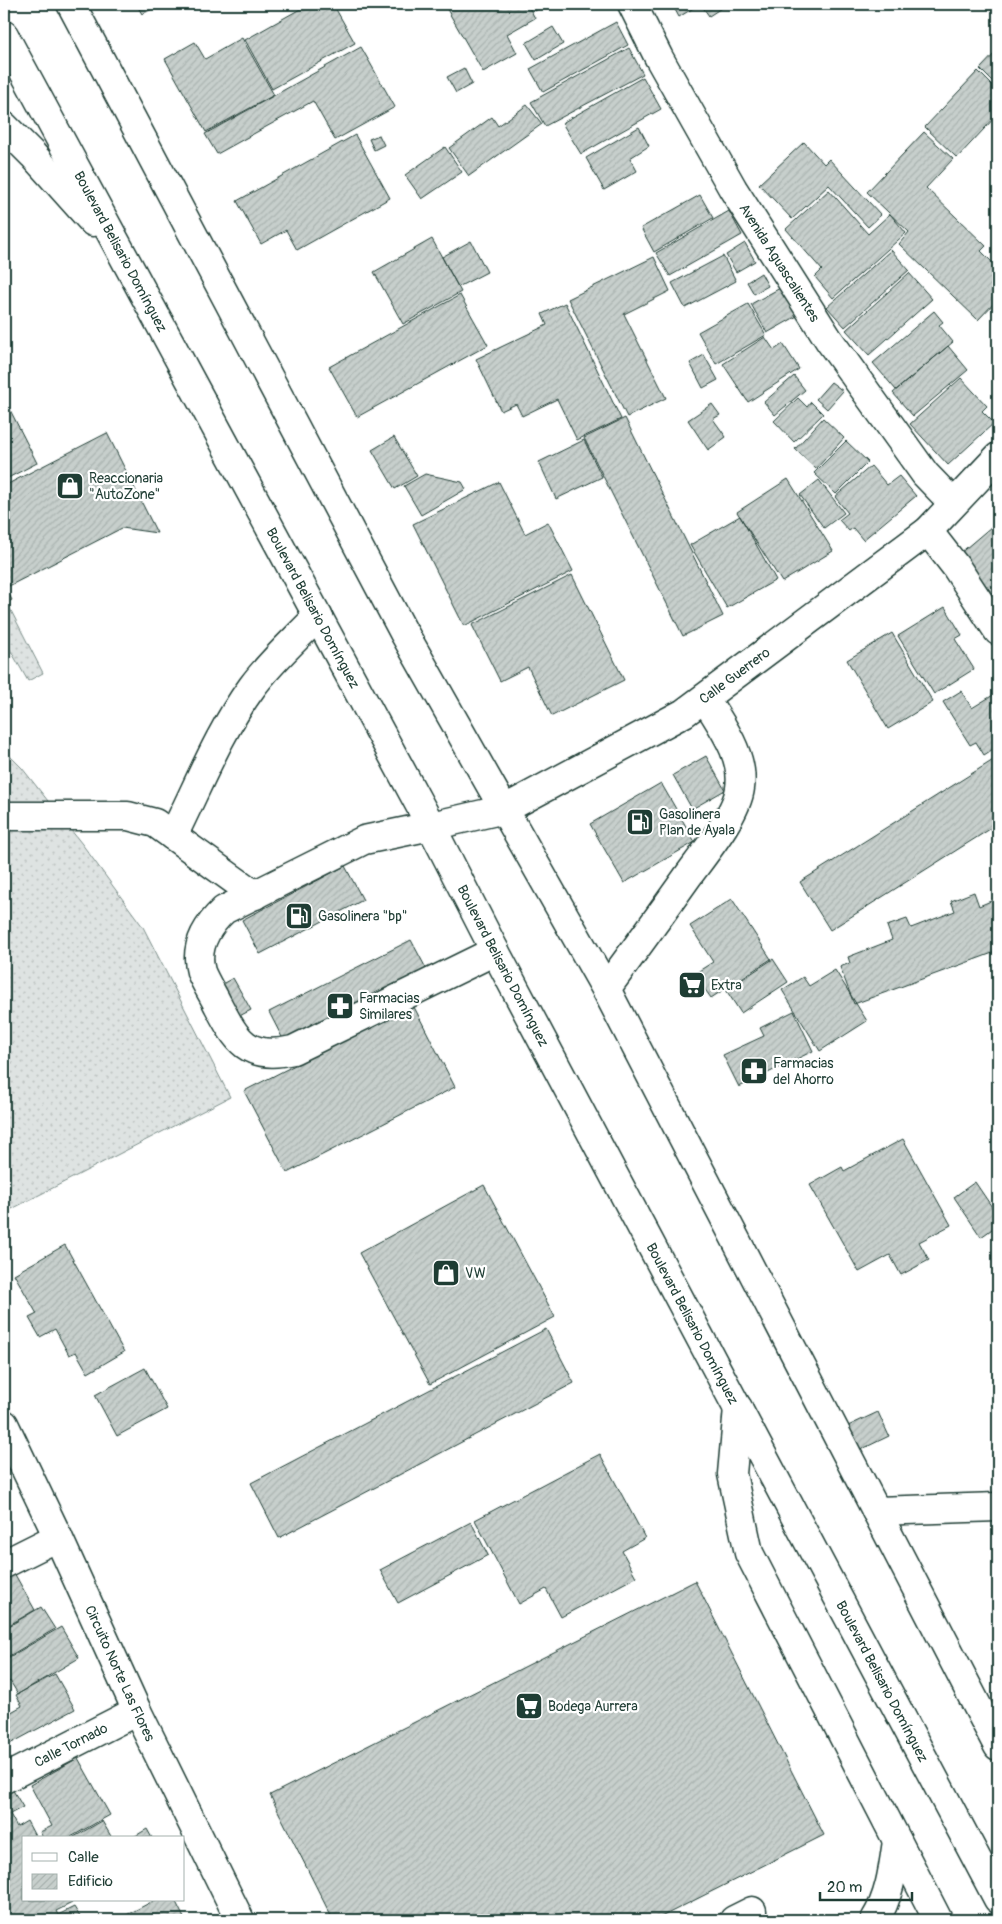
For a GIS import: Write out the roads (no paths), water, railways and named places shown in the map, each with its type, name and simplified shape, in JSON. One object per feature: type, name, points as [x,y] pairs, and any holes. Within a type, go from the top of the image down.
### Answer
[{"type":"main road","points":[[71,4],[403,631],[506,809],[606,989],[998,1746]]},
{"type":"main road","name":"Avenida Aguascalientes","points":[[632,4],[659,58],[732,189],[829,340],[925,474],[953,504]]},
{"type":"main road","name":"Boulevard Belisario Domínguez","points":[[4,35],[430,826],[998,1899]]},
{"type":"main road","points":[[4,126],[33,155],[121,254]]},
{"type":"main road","name":"Calle Guerrero","points":[[495,951],[293,1050],[276,1054],[260,1052],[245,1045],[233,1033],[201,972],[199,954],[203,937],[211,922],[224,910],[364,840],[506,809],[684,713],[928,531],[998,457]]},
{"type":"main road","points":[[928,531],[956,567],[998,631]]},
{"type":"main road","points":[[173,836],[239,706],[253,686],[318,616]]},
{"type":"main road","points":[[606,989],[707,850],[730,814],[740,788],[740,766],[731,742],[705,698]]},
{"type":"main road","points":[[4,816],[128,816],[155,823],[255,895]]},
{"type":"main road","points":[[738,1408],[732,1474],[750,1553],[938,1920]]},
{"type":"main road","name":"Circuito Norte Las Flores","points":[[4,1424],[58,1536],[137,1711],[240,1920]]},
{"type":"main road","points":[[876,1510],[998,1506]]},
{"type":"main road","points":[[4,1564],[58,1536]]},
{"type":"main road","name":"Calle Tornado","points":[[4,1779],[137,1711]]},
{"type":"main road","points":[[875,1920],[892,1880],[897,1841]]},
{"type":"place","name":"Reaccionaria \"AutoZone\"","points":[[70,486]]},
{"type":"place","name":"Gasolinera Plan de Ayala","points":[[640,822]]},
{"type":"place","name":"Gasolinera \"bp\"","points":[[299,916]]},
{"type":"place","name":"Extra","points":[[692,985]]},
{"type":"place","name":"Farmacias Similares","points":[[340,1006]]},
{"type":"place","name":"Farmacias del Ahorro","points":[[754,1071]]},
{"type":"place","name":"VW","points":[[446,1273]]},
{"type":"place","name":"Bodega Aurrera","points":[[529,1706]]}]
